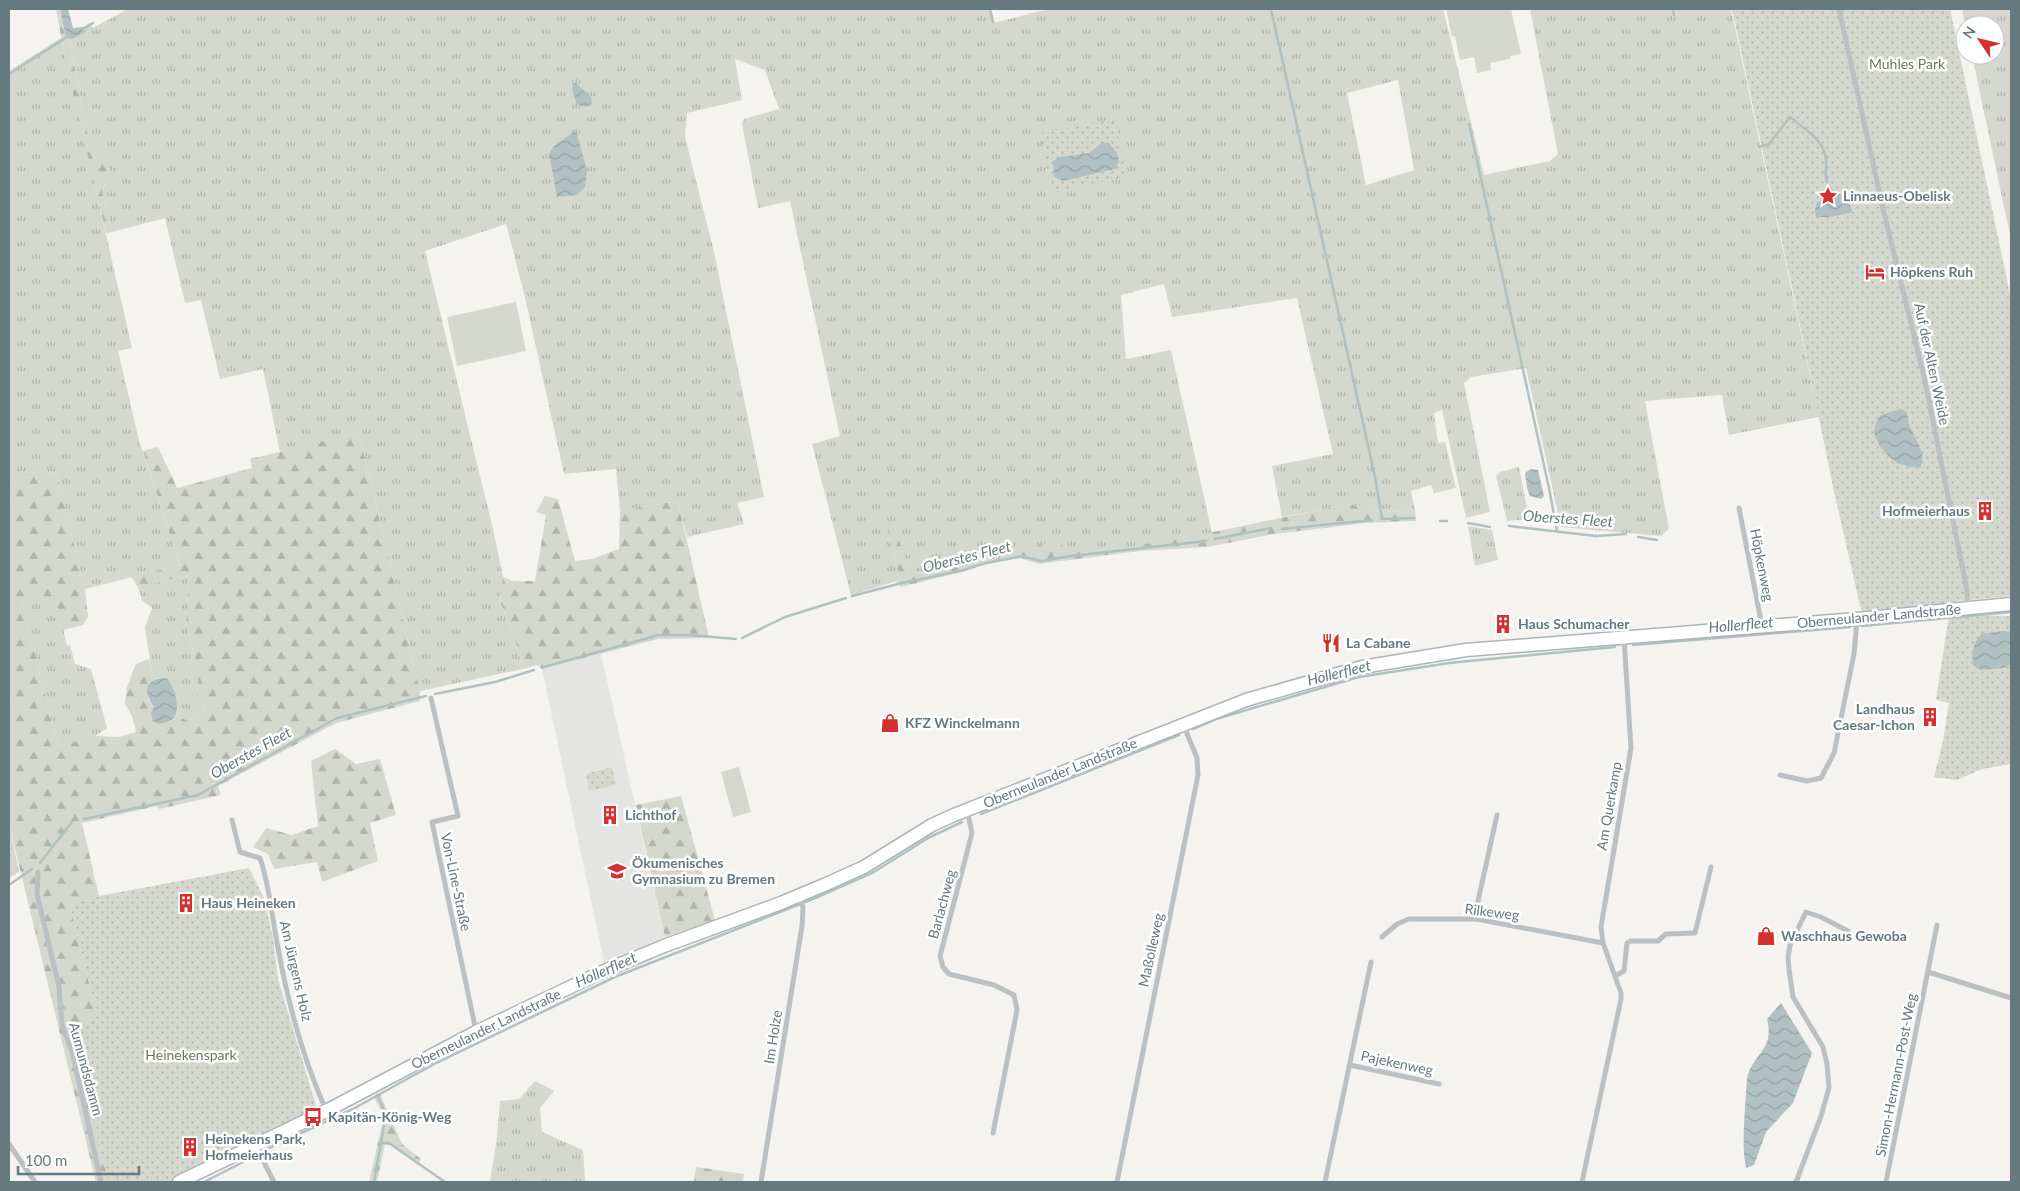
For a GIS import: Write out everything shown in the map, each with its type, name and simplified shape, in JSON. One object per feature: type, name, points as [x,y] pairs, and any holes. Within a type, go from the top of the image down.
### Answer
[{"type":"street","name":"Auf der Alten Weide","points":[[1839,9],[1884,213],[1928,396],[1967,590],[1967,608]]},
{"type":"street","name":"Höpkenweg","points":[[1740,508],[1762,626]]},
{"type":"street","name":"Oberneulander Landstraße","points":[[179,1182],[326,1111],[476,1032],[604,971],[664,946],[801,902],[864,867],[932,825],[1183,724],[1274,692],[1362,667],[1466,650],[1857,619],[2011,604]]},
{"type":"street","points":[[1780,775],[1807,781],[1821,778],[1834,753],[1854,654],[1857,619]]},
{"type":"street","name":"Am Querkamp","points":[[1582,1182],[1621,999],[1621,993],[1603,943],[1600,927],[1631,748],[1624,637]]},
{"type":"street","name":"Von-Line-Straße","points":[[432,698],[458,816],[432,822],[476,1032]]},
{"type":"street","name":"Maßolleweg","points":[[1117,1182],[1198,775],[1197,758],[1183,724]]},
{"type":"street","name":"Barlachweg","points":[[967,810],[972,833],[940,956],[943,967],[949,974],[994,985],[1014,995],[1017,1010],[993,1133]]},
{"type":"street","points":[[1476,919],[1497,815]]},
{"type":"street","name":"Am Jürgens Holz","points":[[232,820],[240,852],[260,858],[265,871],[285,983],[309,1073],[326,1111]]},
{"type":"street","points":[[1615,976],[1624,971],[1627,943],[1630,941],[1658,942],[1666,934],[1695,933],[1711,867]]},
{"type":"street","name":"Aumundsdamm","points":[[38,872],[37,894],[58,988],[62,1025],[73,1055],[101,1182]]},
{"type":"street","name":"Im Holze","points":[[761,1182],[802,926],[801,902]]},
{"type":"street","points":[[1796,1182],[1821,1116],[1829,1088],[1823,1047],[1793,998],[1788,957],[1790,945],[1806,912],[1821,917],[1848,931]]},
{"type":"street","name":"Rilkeweg","points":[[1382,938],[1397,924],[1409,919],[1476,919],[1603,943]]},
{"type":"street","name":"Simon-Hermann-Post-Weg","points":[[1886,1182],[1937,925]]},
{"type":"street","points":[[1325,1182],[1371,962]]},
{"type":"street","points":[[1928,972],[2011,998]]},
{"type":"street","name":"Pajekenweg","points":[[1350,1065],[1439,1084]]},
{"type":"street","points":[[9,1144],[34,1182]]},
{"type":"street","points":[[254,1145],[274,1182]]},
{"type":"shaded area","name":"Ökumenisches Gymnasium zu Bremen","points":[[601,654],[665,937],[604,962],[542,669]]},
{"type":"green space","points":[[56,9],[60,9],[66,38],[69,39],[88,135],[110,160],[109,178],[102,191],[112,232],[106,233],[67,69]]},
{"type":"green space","points":[[128,9],[990,9],[993,23],[1048,9],[1443,9],[1484,175],[1550,161],[1558,154],[1530,9],[1731,9],[1819,417],[1729,435],[1722,395],[1645,401],[1669,529],[1661,536],[1561,527],[1526,368],[1471,377],[1464,383],[1490,512],[1466,518],[1442,410],[1434,413],[1438,443],[1445,442],[1456,488],[1434,493],[1431,485],[1411,491],[1415,510],[1385,512],[1350,504],[1282,517],[1272,466],[1333,454],[1297,298],[1172,317],[1164,284],[1121,295],[1126,359],[1171,350],[1212,533],[1146,545],[1096,551],[1018,550],[1021,558],[985,564],[962,572],[961,566],[934,572],[909,573],[894,523],[886,523],[900,580],[851,595],[812,444],[840,436],[790,201],[758,208],[742,124],[744,119],[779,109],[765,70],[735,59],[742,100],[687,113],[685,137],[714,252],[764,497],[737,503],[744,524],[687,537],[678,501],[620,511],[616,469],[564,474],[524,293],[506,224],[425,251],[493,529],[503,577],[500,601],[515,639],[523,669],[420,691],[359,433],[280,452],[263,369],[220,379],[201,300],[185,303],[165,218],[112,232],[102,191],[109,178],[97,146],[88,135],[69,39],[85,30],[83,27],[89,23],[93,28]],"holes":[[[1398,80],[1414,170],[1366,185],[1347,93]]]},
{"type":"green space","points":[[1446,9],[1511,9],[1521,54],[1510,56],[1510,59],[1490,63],[1491,70],[1477,73],[1474,57],[1460,60],[1455,36],[1452,37]]},
{"type":"green space","name":"Muhles Park","points":[[1732,9],[1950,9],[1955,33],[1955,65],[1962,65],[2011,299],[2011,596],[1956,601],[1956,605],[1862,614],[1833,487]]},
{"type":"green space","points":[[1962,9],[2011,10],[2011,240],[1974,65],[2005,65],[2005,15],[1963,15]]},
{"type":"green space","points":[[61,38],[132,348],[118,351],[139,440],[180,565],[85,589],[56,472],[9,482],[9,71]]},
{"type":"green space","points":[[1115,119],[1126,177],[1051,192],[1040,133]]},
{"type":"green space","points":[[516,302],[526,351],[457,366],[447,317]]},
{"type":"green space","points":[[359,433],[420,691],[420,701],[336,723],[218,786],[221,795],[159,809],[157,806],[82,823],[99,896],[70,905],[96,1011],[99,1146],[109,1182],[96,1182],[9,824],[9,482],[56,472],[85,589],[88,617],[83,625],[63,630],[55,595],[22,603],[58,746],[95,736],[119,737],[136,732],[133,718],[125,704],[127,687],[136,664],[149,659],[152,674],[156,679],[149,683],[148,699],[154,707],[158,724],[171,721],[176,715],[188,721],[205,711],[197,692],[199,674],[186,625],[189,575],[138,587],[131,577],[180,565],[143,451],[158,447],[177,488],[252,468],[250,459]]},
{"type":"green space","points":[[1519,467],[1529,519],[1507,521],[1496,476],[1500,472]]},
{"type":"green space","points":[[545,496],[558,499],[575,561],[592,559],[619,549],[620,511],[678,501],[709,638],[658,639],[542,669],[537,665],[523,669],[515,639],[500,601],[503,577],[512,581],[535,581],[546,515],[536,512]]},
{"type":"green space","points":[[1350,504],[1385,512],[1415,510],[1416,521],[1366,523],[1275,534],[1207,547],[1140,551],[1038,564],[1021,558],[1018,550],[1058,541],[1069,552],[1140,545]]},
{"type":"green space","points":[[886,523],[894,523],[909,573],[934,572],[961,566],[962,572],[901,587],[896,582],[900,580]]},
{"type":"green space","points":[[1468,526],[1492,530],[1498,560],[1475,566]]},
{"type":"green space","points":[[189,575],[186,625],[199,674],[197,692],[205,711],[188,721],[176,715],[177,710],[170,682],[161,678],[156,679],[152,674],[145,627],[152,608],[142,600],[138,587]]},
{"type":"green space","points":[[55,594],[67,646],[70,645],[75,664],[91,669],[107,728],[95,736],[58,746],[22,603]]},
{"type":"green space","points":[[1949,615],[2011,616],[2011,764],[1982,769],[1957,780],[1934,777],[1943,741],[1949,703],[1936,700]]},
{"type":"green space","points":[[335,749],[356,764],[380,759],[396,815],[370,823],[378,861],[322,882],[317,862],[274,869],[268,854],[253,847],[266,828],[292,835],[318,826],[311,761]]},
{"type":"green space","points":[[612,767],[616,785],[589,791],[586,774]]},
{"type":"green space","points":[[739,767],[751,812],[733,817],[721,772]]},
{"type":"green space","points":[[681,796],[715,920],[665,937],[636,805]]},
{"type":"green space","points":[[9,824],[19,872],[9,878]]},
{"type":"green space","name":"Heinekenspark","points":[[249,868],[264,898],[273,938],[278,979],[317,1109],[172,1182],[109,1182],[99,1146],[78,1034],[96,1011],[70,905],[99,896]]},
{"type":"green space","points":[[535,1081],[554,1091],[540,1108],[542,1132],[583,1150],[585,1182],[490,1182],[500,1101],[519,1099]]},
{"type":"green space","points":[[380,1094],[402,1144],[421,1159],[418,1165],[390,1145],[385,1145],[377,1182],[369,1182],[384,1116],[374,1097]]},
{"type":"green space","points":[[696,1167],[744,1174],[743,1182],[694,1182]]},
{"type":"water","points":[[60,9],[68,9],[73,28],[83,27],[86,32],[72,39],[66,38]]},
{"type":"water","points":[[576,83],[591,97],[592,105],[586,107],[577,105],[572,89],[573,84]]},
{"type":"water","points":[[576,130],[587,171],[585,187],[577,195],[557,197],[549,154],[553,147]]},
{"type":"water","points":[[1102,143],[1109,143],[1117,153],[1119,162],[1115,169],[1063,181],[1054,177],[1053,161],[1060,157],[1089,153]]},
{"type":"water","points":[[1839,193],[1846,198],[1852,210],[1850,213],[1829,217],[1816,217],[1817,202]]},
{"type":"water","points":[[1901,409],[1907,413],[1911,430],[1921,451],[1922,462],[1920,468],[1902,465],[1890,458],[1878,442],[1874,431],[1881,415]]},
{"type":"water","points":[[1531,469],[1538,470],[1544,496],[1541,499],[1530,496],[1527,488],[1525,473]]},
{"type":"water","points":[[2011,632],[2011,664],[2004,668],[1981,670],[1973,665],[1973,648],[1981,634]]},
{"type":"water","points":[[166,678],[172,686],[177,710],[173,719],[158,724],[153,721],[151,713],[154,707],[147,691],[153,680]]},
{"type":"water","points":[[1781,1003],[1812,1053],[1793,1103],[1766,1132],[1754,1165],[1746,1168],[1744,1137],[1747,1079],[1750,1070],[1766,1045],[1769,1030],[1767,1019]]},
{"type":"waterway","points":[[990,9],[993,22]]},
{"type":"waterway","points":[[1271,9],[1375,477],[1382,519]]},
{"type":"waterway","points":[[1673,9],[1674,15]]},
{"type":"waterway","points":[[83,29],[93,23]]},
{"type":"waterway","points":[[9,74],[67,37]]},
{"type":"waterway","points":[[1759,147],[1769,144],[1790,117],[1810,133],[1823,148],[1826,160],[1827,182],[1834,194]]},
{"type":"waterway","points":[[1469,124],[1557,531]]},
{"type":"waterway","name":"Oberstes Fleet","points":[[1383,519],[1414,518]]},
{"type":"waterway","name":"Oberstes Fleet","points":[[1282,529],[1372,520]]},
{"type":"waterway","name":"Oberstes Fleet","points":[[1440,521],[1447,521]]},
{"type":"waterway","name":"Oberstes Fleet","points":[[1468,523],[1490,527]]},
{"type":"waterway","name":"Oberstes Fleet","points":[[1509,526],[1596,536],[1626,534]]},
{"type":"waterway","name":"Oberstes Fleet","points":[[1215,539],[1271,528]]},
{"type":"waterway","name":"Oberstes Fleet","points":[[1638,537],[1657,540]]},
{"type":"waterway","name":"Oberstes Fleet","points":[[852,596],[1022,556],[1041,561],[1206,541]]},
{"type":"waterway","name":"Oberstes Fleet","points":[[742,638],[785,617],[846,598]]},
{"type":"waterway","name":"Hollerfleet","points":[[1862,626],[2011,612]]},
{"type":"waterway","name":"Hollerfleet","points":[[1633,645],[1850,627]]},
{"type":"waterway","name":"Oberstes Fleet","points":[[544,667],[659,635],[689,635],[736,639]]},
{"type":"waterway","name":"Hollerfleet","points":[[1193,729],[1216,719],[1359,677],[1449,663],[1615,647]]},
{"type":"waterway","name":"Oberstes Fleet","points":[[435,694],[495,682],[534,670]]},
{"type":"waterway","name":"Oberstes Fleet","points":[[84,819],[198,795],[337,718],[426,696]]},
{"type":"waterway","name":"Hollerfleet","points":[[981,814],[1179,735]]},
{"type":"waterway","name":"Oberstes Fleet","points":[[40,863],[72,822]]},
{"type":"waterway","name":"Hollerfleet","points":[[265,1150],[353,1109],[436,1063],[615,977],[813,899],[874,872],[928,838],[962,822]]},
{"type":"waterway","name":"Oberstes Fleet","points":[[9,885],[32,869]]},
{"type":"waterway","points":[[374,1182],[386,1114],[377,1095]]},
{"type":"waterway","points":[[381,1143],[389,1143],[445,1182]]},
{"type":"waterway","name":"Hollerfleet","points":[[204,1182],[251,1158]]},
{"type":"place","name":"Linnaeus-Obelisk","points":[[1828,196]]},
{"type":"place","name":"Höpkens Ruh","points":[[1875,272]]},
{"type":"place","name":"Hofmeierhaus","points":[[1985,511]]},
{"type":"place","name":"Haus Schumacher","points":[[1503,624]]},
{"type":"place","name":"La Cabane","points":[[1331,643]]},
{"type":"place","name":"Landhaus Caesar-Ichon","points":[[1930,717]]},
{"type":"place","name":"KFZ Winckelmann","points":[[890,723]]},
{"type":"place","name":"Lichthof","points":[[610,815]]},
{"type":"place","name":"Ökumenisches Gymnasium zu Bremen","points":[[617,871]]},
{"type":"place","name":"Haus Heineken","points":[[186,903]]},
{"type":"place","name":"Waschhaus Gewoba","points":[[1766,936]]},
{"type":"place","name":"Kapitän-König-Weg","points":[[313,1117]]},
{"type":"place","name":"Heinekens Park, Hofmeierhaus","points":[[190,1147]]}]
